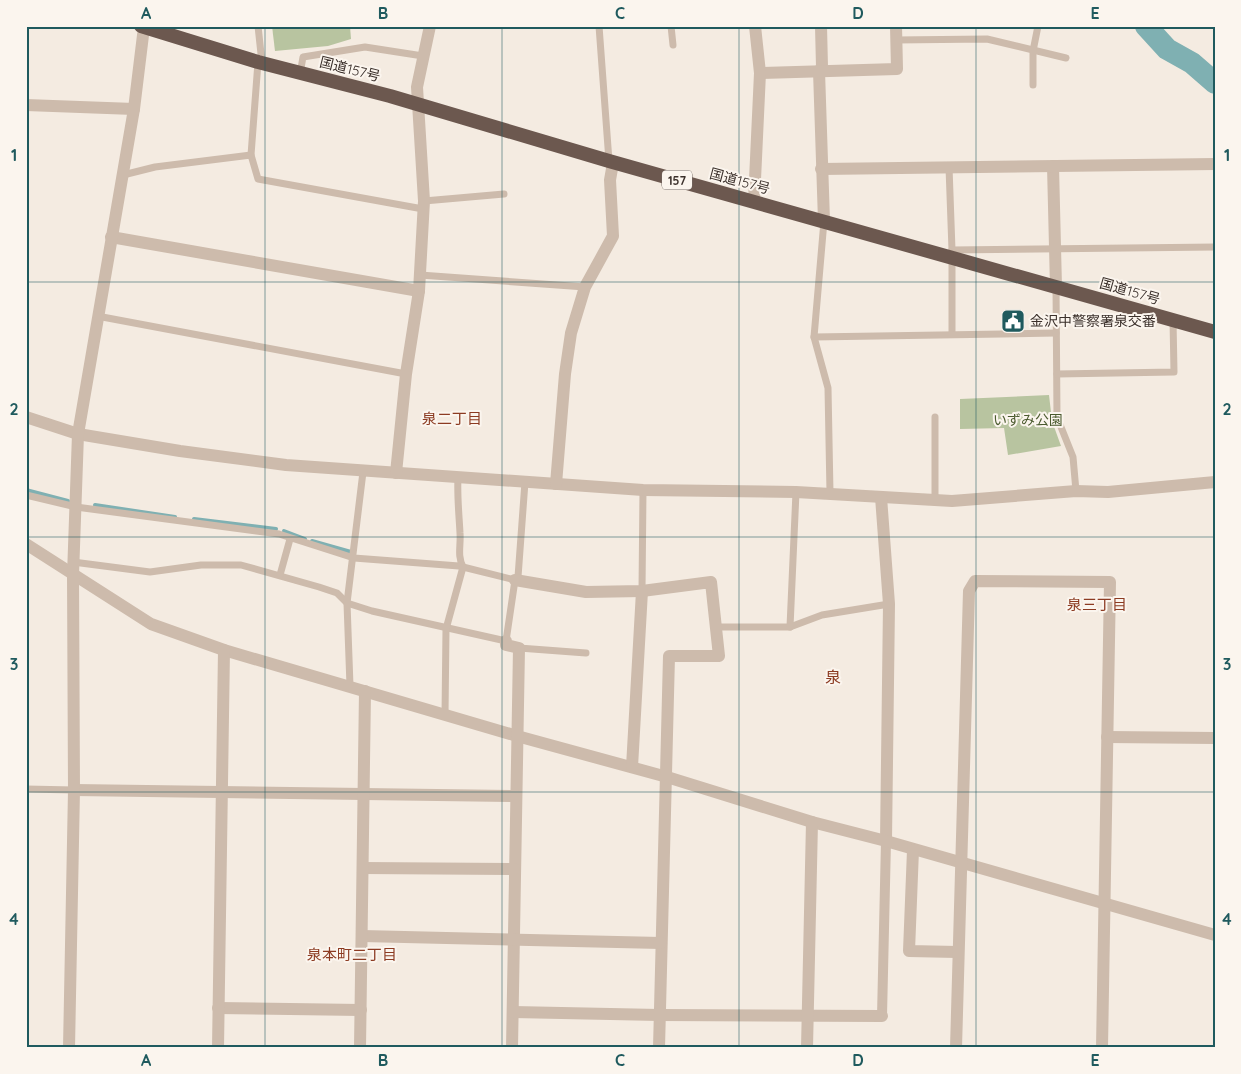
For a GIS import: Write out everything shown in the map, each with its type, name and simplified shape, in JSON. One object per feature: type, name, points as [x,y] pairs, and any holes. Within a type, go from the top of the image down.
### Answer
[{"type":"highway","name":"国道157号","points":[[143,26],[260,63],[390,96],[420,107],[611,162],[952,254],[1056,287],[1215,332]]},
{"type":"street","points":[[69,1048],[74,790],[73,569],[78,434],[134,109],[143,26]]},
{"type":"street","points":[[396,473],[406,374],[420,290],[423,205],[420,107],[417,87],[430,26]]},
{"type":"street","points":[[754,201],[760,73],[755,26]]},
{"type":"street","points":[[822,26],[822,67],[819,71],[824,221]]},
{"type":"street","points":[[760,73],[897,69],[896,26]]},
{"type":"street","points":[[26,105],[134,109]]},
{"type":"street","points":[[556,484],[565,374],[571,333],[584,287],[613,236],[611,162]]},
{"type":"street","points":[[821,168],[1215,164]]},
{"type":"street","points":[[1053,166],[1056,287]]},
{"type":"street","points":[[111,237],[420,290]]},
{"type":"street","points":[[26,417],[78,434],[180,452],[363,472],[643,490],[830,493],[881,498],[952,501],[1076,492],[1108,492],[1215,482]]},
{"type":"street","points":[[513,1012],[882,1016],[890,604],[881,498]]},
{"type":"street","points":[[26,544],[73,569],[151,624],[224,650],[518,736],[667,776],[812,822],[886,841],[1215,935]]},
{"type":"street","points":[[515,580],[586,592],[642,590],[711,582],[719,656],[669,656],[667,776],[664,789],[659,1048]]},
{"type":"street","points":[[956,1048],[969,592],[975,581],[1110,582],[1102,1048]]},
{"type":"street","points":[[632,767],[642,590]]},
{"type":"street","points":[[506,641],[506,645],[519,648],[512,1048]]},
{"type":"street","points":[[218,1048],[224,650]]},
{"type":"street","points":[[360,1048],[365,691]]},
{"type":"street","points":[[1108,737],[1215,738]]},
{"type":"street","points":[[74,790],[516,796]]},
{"type":"street","points":[[807,1048],[812,822]]},
{"type":"street","points":[[914,850],[909,951],[958,952]]},
{"type":"street","points":[[363,868],[514,868]]},
{"type":"street","points":[[362,936],[661,943]]},
{"type":"street","points":[[218,1008],[361,1010]]},
{"type":"lane","points":[[258,26],[260,63],[251,155],[258,179],[423,205],[504,194]]},
{"type":"lane","points":[[599,26],[611,162]]},
{"type":"lane","points":[[671,26],[673,45]]},
{"type":"lane","points":[[1033,85],[1033,51],[1038,26]]},
{"type":"lane","points":[[896,40],[987,39],[1066,58]]},
{"type":"lane","points":[[300,74],[303,57],[364,47],[423,56]]},
{"type":"lane","points":[[123,175],[155,167],[251,155]]},
{"type":"lane","points":[[949,167],[952,334]]},
{"type":"lane","points":[[824,221],[814,337],[828,388],[830,493]]},
{"type":"lane","points":[[952,254],[1215,247]]},
{"type":"lane","points":[[420,275],[584,287]]},
{"type":"lane","points":[[1056,287],[1057,417],[1073,457],[1076,492]]},
{"type":"lane","points":[[97,316],[406,374]]},
{"type":"lane","points":[[1057,374],[1174,372],[1173,320]]},
{"type":"lane","points":[[814,337],[1056,333]]},
{"type":"lane","points":[[935,417],[935,500]]},
{"type":"lane","points":[[350,686],[347,603],[363,472]]},
{"type":"lane","points":[[445,714],[446,629],[463,567],[458,558],[460,534],[456,503],[458,477]]},
{"type":"lane","points":[[73,569],[150,572],[200,565],[240,565],[337,593],[347,603],[446,629],[506,641],[515,580],[518,577],[525,482]]},
{"type":"lane","points":[[642,590],[643,490]]},
{"type":"lane","points":[[790,627],[796,492]]},
{"type":"lane","points":[[26,495],[76,507],[263,531],[354,558],[463,567],[515,580]]},
{"type":"lane","points":[[280,575],[290,539]]},
{"type":"lane","points":[[716,627],[790,627],[822,615],[890,604]]},
{"type":"lane","points":[[519,648],[586,653]]},
{"type":"lane","points":[[26,789],[74,790]]},
{"type":"green space","points":[[272,26],[350,26],[351,39],[328,46],[275,51]]},
{"type":"green space","name":"いずみ公園","points":[[1049,395],[1052,421],[1061,446],[1008,455],[1004,428],[960,429],[960,399]]},
{"type":"waterway","points":[[1146,26],[1167,49],[1192,63],[1215,83]]},
{"type":"waterway","points":[[26,490],[68,501]]},
{"type":"waterway","points":[[95,505],[175,517]]},
{"type":"waterway","points":[[194,519],[276,529]]},
{"type":"waterway","points":[[284,531],[305,539]]},
{"type":"waterway","points":[[312,541],[351,552]]},
{"type":"place","name":"金沢中警察署泉交番","points":[[1013,321]]},
{"type":"district","name":"泉二丁目","points":[[452,418]]},
{"type":"district","name":"泉三丁目","points":[[1097,604]]},
{"type":"district","name":"泉","points":[[833,677]]},
{"type":"district","name":"泉本町二丁目","points":[[352,954]]}]
